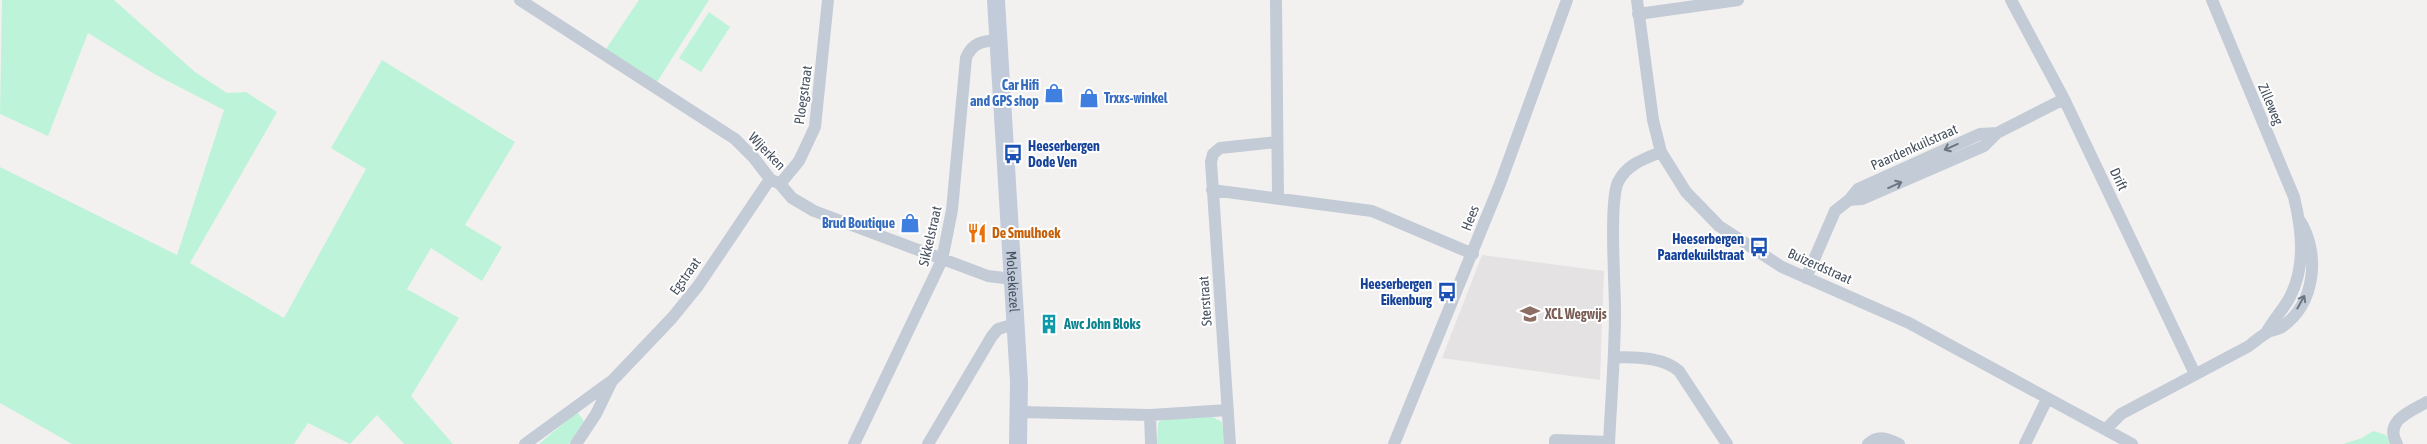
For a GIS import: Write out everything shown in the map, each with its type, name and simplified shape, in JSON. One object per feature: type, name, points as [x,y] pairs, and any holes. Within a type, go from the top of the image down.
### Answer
[{"type":"main road","name":"Molsekiezel","points":[[996,0],[1020,412],[1018,444]]},
{"type":"street","name":"Wijerken","points":[[520,0],[735,139],[792,198],[825,216],[942,260],[988,276],[1012,279]]},
{"type":"street","name":"Ploegstraat","points":[[775,181],[798,160],[815,127],[828,0]]},
{"type":"street","points":[[1276,0],[1278,198]]},
{"type":"street","name":"Hees","points":[[1394,444],[1472,254],[1567,0]]},
{"type":"street","name":"Buizerdstraat","points":[[1637,0],[1653,120],[1661,152],[1686,192],[1719,226],[1782,266],[1909,323],[2047,399],[2106,429],[2128,443]]},
{"type":"street","points":[[1638,14],[1738,0]]},
{"type":"street","name":"Drift","points":[[2011,0],[2064,98],[2195,374]]},
{"type":"street","name":"Zilleweg","points":[[2106,429],[2121,414],[2248,346],[2266,333],[2282,327],[2302,304],[2311,281],[2312,250],[2309,236],[2300,221],[2290,190],[2212,0]]},
{"type":"street","name":"Sikkelstraat","points":[[854,444],[942,260],[952,210],[966,58],[970,49],[978,43],[998,40]]},
{"type":"street","name":"Paardenkuilstraat","points":[[1806,278],[1835,211],[1849,200],[1862,199],[1984,146],[1997,133],[2064,98]]},
{"type":"street","name":"Sterstraat","points":[[1230,444],[1210,162],[1213,154],[1220,148],[1278,142]]},
{"type":"street","points":[[1555,444],[1555,440],[1609,443],[1614,356],[1614,214],[1617,184],[1622,175],[1636,162],[1661,152]]},
{"type":"street","name":"Egstraat","points":[[525,444],[612,381],[672,318],[698,286],[775,181]]},
{"type":"street","points":[[1212,190],[1372,212],[1472,254]]},
{"type":"street","points":[[928,444],[992,336],[998,329],[1015,324]]},
{"type":"street","points":[[1614,356],[1652,359],[1671,364],[1679,371],[1727,444]]},
{"type":"street","name":"Egstraat","points":[[576,444],[596,414],[612,381]]},
{"type":"street","points":[[2025,444],[2047,399]]},
{"type":"street","points":[[2397,444],[2393,432],[2394,424],[2400,418],[2427,402]]},
{"type":"street","points":[[1020,412],[1150,415],[1228,410]]},
{"type":"street","points":[[1150,415],[1152,444]]},
{"type":"street","points":[[1868,444],[1877,438],[1882,438],[1899,444]]},
{"type":"shaded area","name":"XCL Wegwijs","points":[[1482,255],[1604,271],[1600,380],[1442,358]]},
{"type":"green space","points":[[2,0],[114,0],[195,72],[227,93],[246,92],[277,112],[190,263],[284,318],[366,169],[331,148],[382,60],[515,142],[465,225],[502,247],[482,281],[431,248],[407,289],[459,318],[411,396],[453,444],[404,444],[377,415],[350,444],[308,423],[294,444],[72,444],[0,403],[0,167],[177,255],[224,110],[156,75],[88,33],[48,136],[0,114]]},
{"type":"green space","points":[[639,0],[709,0],[657,82],[606,49]]},
{"type":"green space","points":[[709,12],[730,27],[701,72],[679,58]]},
{"type":"green space","points":[[577,412],[584,421],[569,444],[539,444]]},
{"type":"green space","points":[[1211,416],[1222,422],[1225,444],[1157,444],[1158,423],[1163,419]]},
{"type":"green space","points":[[2373,431],[2386,435],[2391,444],[2343,444],[2362,438]]},
{"type":"place","name":"Car Hifi and GPS shop","points":[[1054,93]]},
{"type":"place","name":"Trxxs-winkel","points":[[1089,98]]},
{"type":"place","name":"Heeserbergen Dode Ven","points":[[1013,154]]},
{"type":"place","name":"Brud Boutique","points":[[910,223]]},
{"type":"place","name":"De Smulhoek","points":[[977,233]]},
{"type":"place","name":"Heeserbergen Paardekuilstraat","points":[[1759,247]]},
{"type":"place","name":"Heeserbergen Eikenburg","points":[[1447,292]]},
{"type":"place","name":"XCL Wegwijs","points":[[1530,314]]},
{"type":"place","name":"Awc John Bloks","points":[[1049,324]]}]
